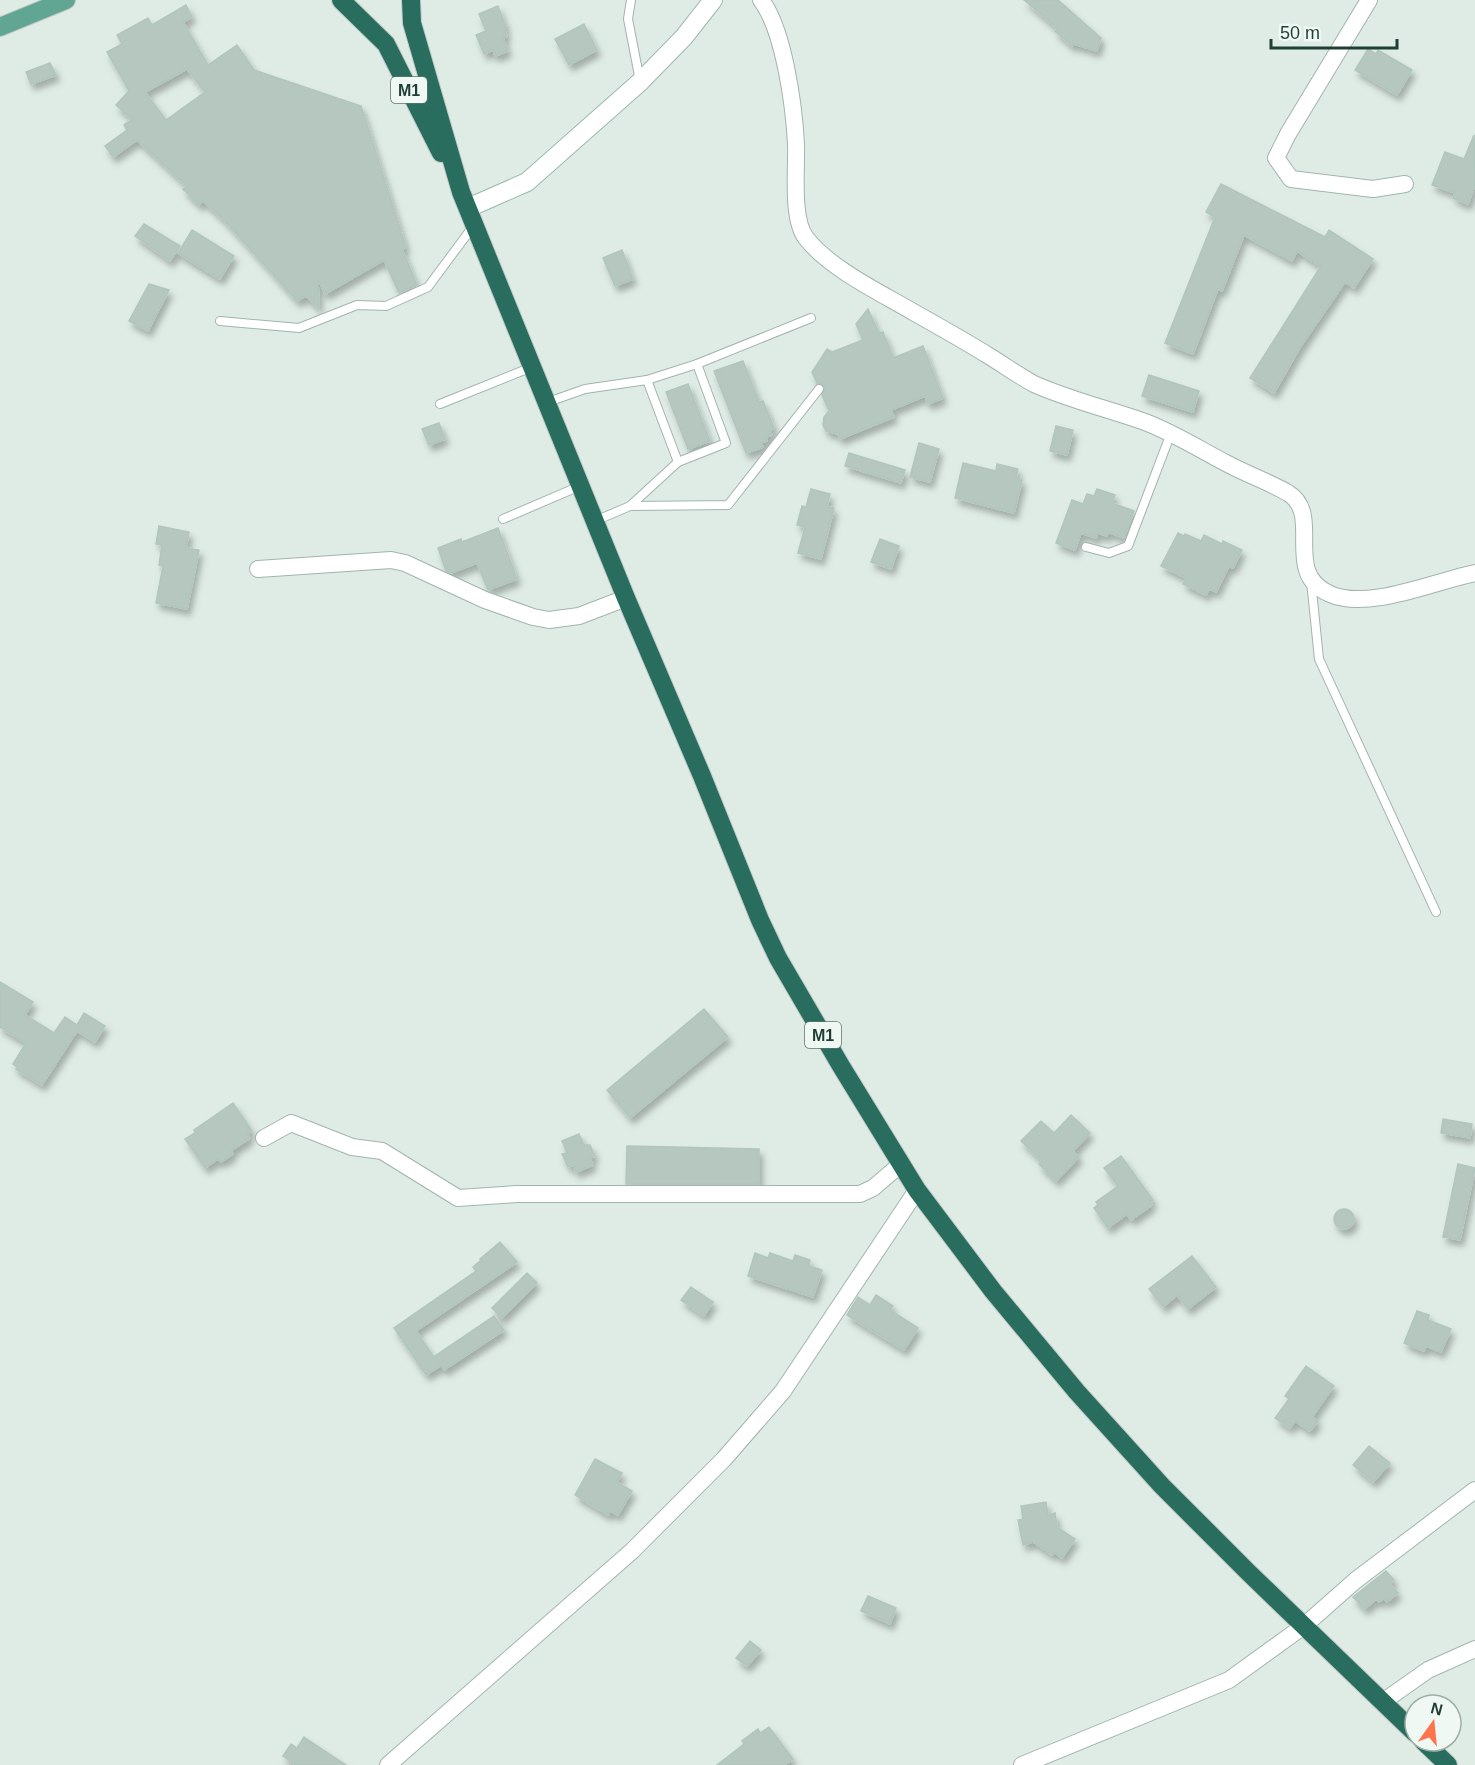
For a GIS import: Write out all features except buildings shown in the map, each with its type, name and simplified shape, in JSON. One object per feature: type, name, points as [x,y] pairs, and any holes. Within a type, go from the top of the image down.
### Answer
[{"type":"highway","name":"M1","points":[[341,0],[386,44],[468,208],[594,521],[760,920],[778,958],[917,1190],[993,1291],[1077,1392],[1162,1486],[1403,1721]]},
{"type":"highway","name":"M1","points":[[411,0],[412,23],[468,208]]},
{"type":"highway","points":[[1436,1753],[1448,1765]]},
{"type":"main road","points":[[0,27],[66,0]]},
{"type":"street","points":[[468,208],[527,182],[640,82],[684,37],[713,0]]},
{"type":"street","points":[[761,0],[776,32],[792,97],[797,206],[803,235],[819,253],[864,283],[1033,383],[1091,406],[1171,433],[1289,494],[1299,502],[1304,516],[1303,556],[1306,570],[1316,585],[1327,593],[1351,599],[1391,595],[1475,573]]},
{"type":"street","points":[[1369,0],[1288,134],[1276,158],[1291,179],[1373,189],[1405,184]]},
{"type":"street","points":[[258,569],[391,560],[405,563],[485,600],[549,621],[579,616],[626,598]]},
{"type":"street","points":[[264,1138],[291,1123],[352,1146],[382,1151],[458,1198],[517,1194],[860,1194],[873,1188],[901,1164]]},
{"type":"street","points":[[388,1765],[632,1551],[724,1459],[783,1391],[917,1190]]},
{"type":"street","points":[[1022,1765],[1229,1680],[1305,1626],[1356,1580],[1475,1490]]},
{"type":"street","points":[[1384,1701],[1428,1670],[1475,1649]]},
{"type":"lane","points":[[631,0],[628,19],[640,82]]},
{"type":"lane","points":[[219,321],[299,327],[357,305],[386,306],[428,287],[468,208]]},
{"type":"lane","points":[[548,402],[585,389],[647,380],[697,364],[811,318]]},
{"type":"lane","points":[[630,507],[678,462],[726,443],[697,364]]},
{"type":"lane","points":[[440,404],[532,367]]},
{"type":"lane","points":[[647,380],[678,462]]},
{"type":"lane","points":[[594,521],[630,507],[728,505],[819,389]]},
{"type":"lane","points":[[1086,547],[1109,553],[1128,546],[1171,433]]},
{"type":"lane","points":[[503,519],[581,486]]},
{"type":"lane","points":[[1310,577],[1319,659],[1436,912]]}]
